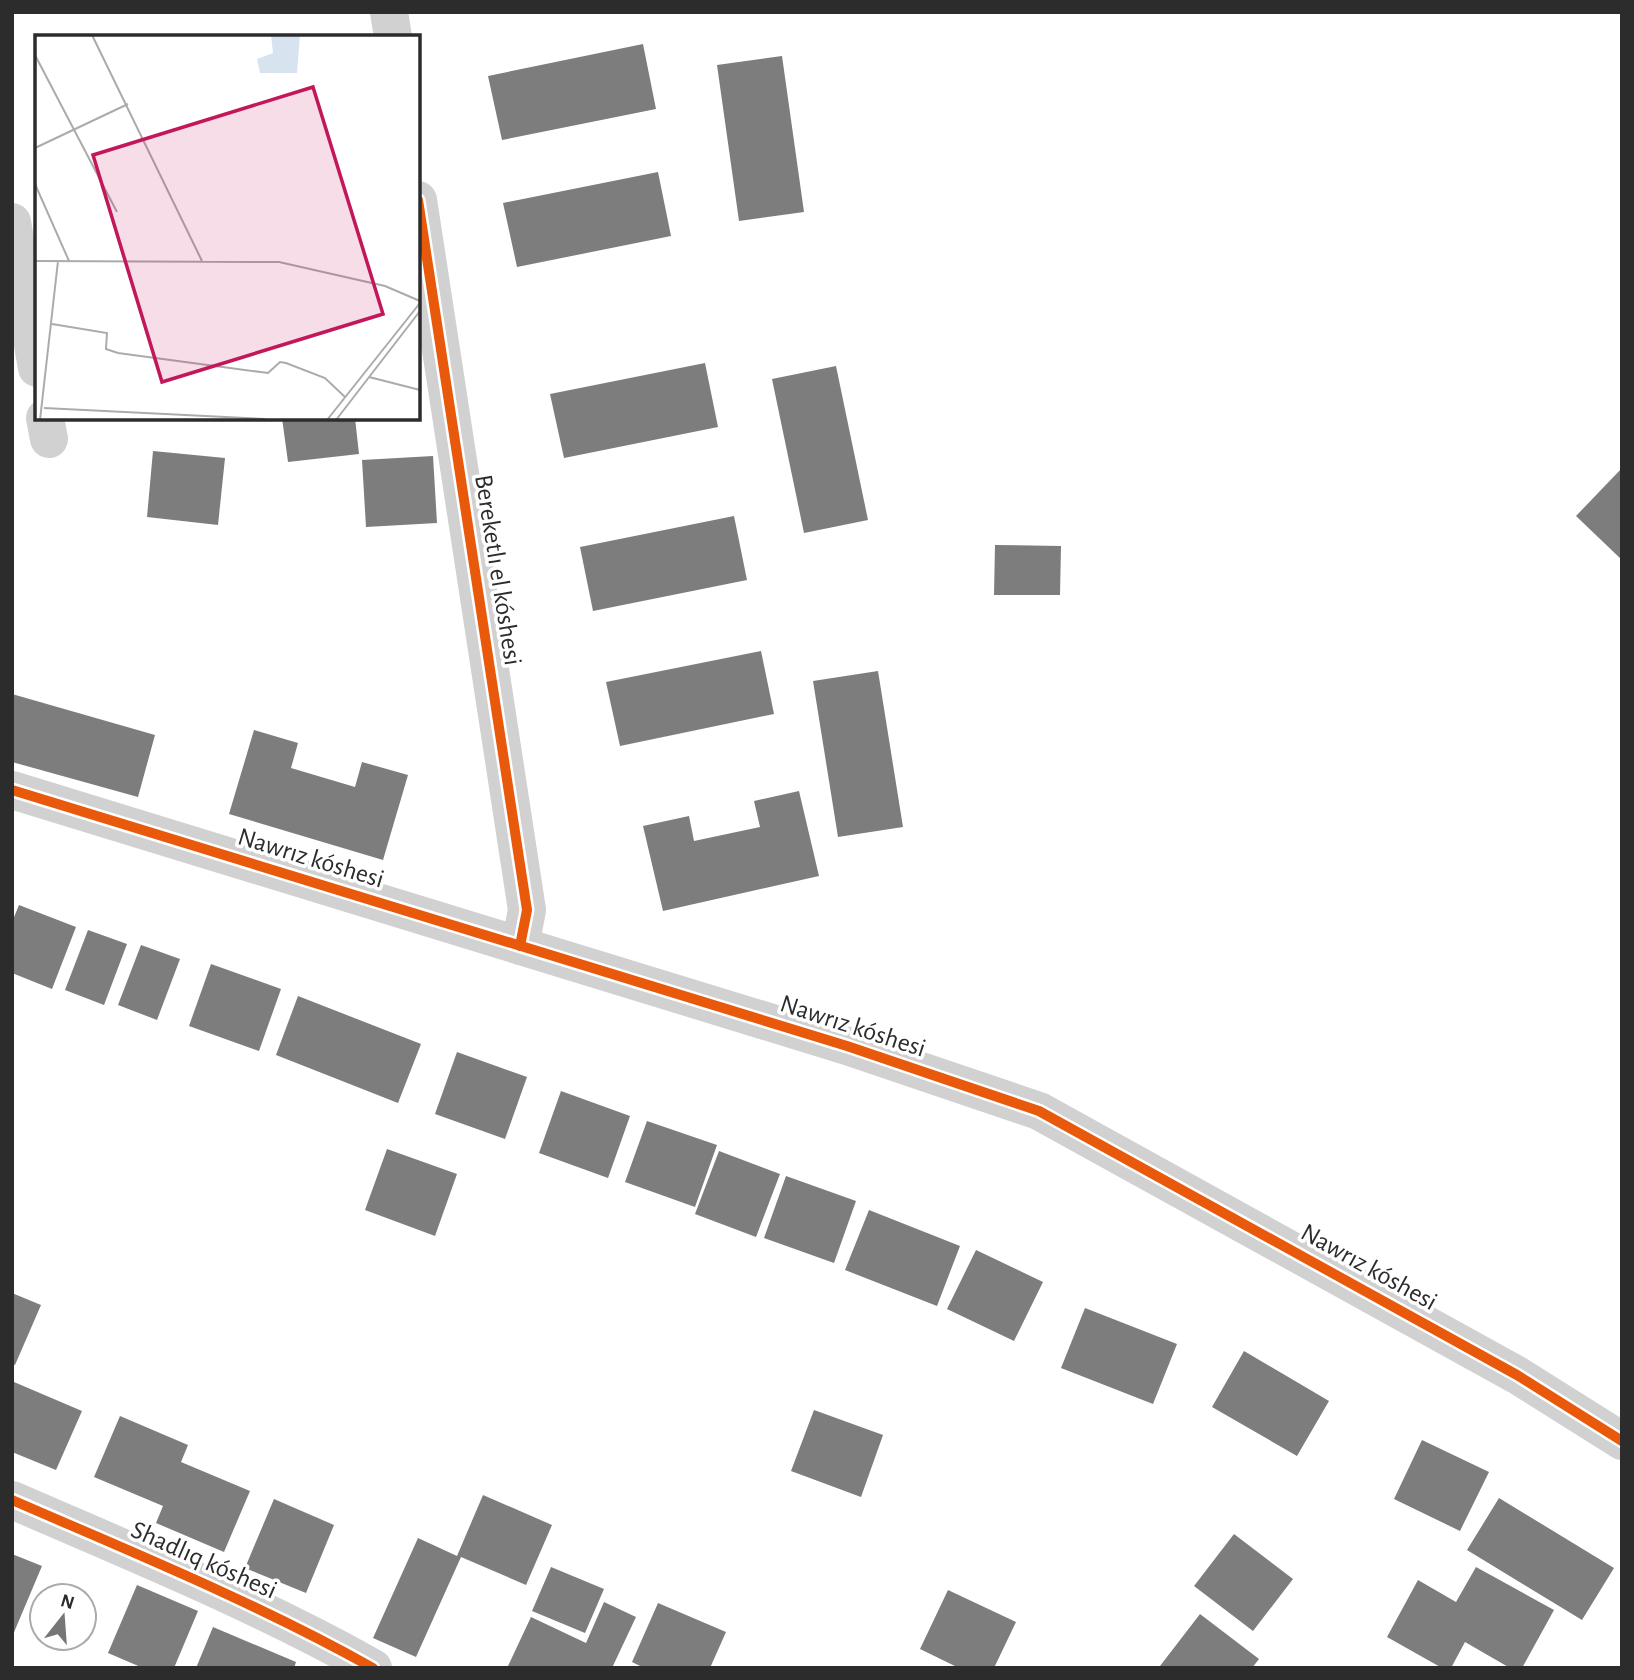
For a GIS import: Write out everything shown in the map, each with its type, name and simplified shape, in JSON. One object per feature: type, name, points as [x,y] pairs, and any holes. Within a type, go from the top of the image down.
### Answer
[{"type":"street","points":[[389,12],[393,35]]},
{"type":"street","name":"Bereketlı el kóshesi","points":[[420,213],[527,911],[520,946]]},
{"type":"street","points":[[12,222],[35,356]]},
{"type":"street","name":"Nawrız kóshesi","points":[[12,790],[847,1046],[1039,1111],[1517,1375],[1622,1441]]},
{"type":"street","name":"Shadlıq kóshesi","points":[[12,1500],[228,1593],[323,1639],[373,1668]]},
{"type":"building","points":[[643,44],[656,109],[502,140],[488,76]]},
{"type":"building","points":[[782,56],[804,212],[739,221],[717,65]]},
{"type":"building","points":[[658,172],[671,236],[517,267],[503,203]]},
{"type":"building","points":[[705,363],[718,427],[564,458],[550,394]]},
{"type":"building","points":[[836,366],[868,520],[804,533],[772,379]]},
{"type":"building","points":[[282,420],[355,420],[359,454],[288,462]]},
{"type":"building","points":[[153,451],[225,458],[218,525],[147,517]]},
{"type":"building","points":[[433,456],[437,523],[366,527],[362,460]]},
{"type":"building","points":[[1622,468],[1622,560],[1576,516]]},
{"type":"building","points":[[734,516],[747,580],[593,611],[580,547]]},
{"type":"building","points":[[995,545],[1061,546],[1060,595],[994,595]]},
{"type":"building","points":[[761,651],[774,714],[620,746],[606,682]]},
{"type":"building","points":[[878,671],[903,827],[838,837],[813,681]]},
{"type":"building","points":[[12,694],[155,735],[138,797],[12,762]]},
{"type":"building","points":[[254,730],[298,743],[291,768],[355,787],[362,762],[408,775],[383,860],[229,814]]},
{"type":"building","points":[[799,791],[819,876],[663,911],[643,826],[689,816],[694,841],[760,827],[754,801]]},
{"type":"building","points":[[19,905],[76,927],[52,989],[12,973],[12,922]]},
{"type":"building","points":[[88,930],[127,944],[104,1005],[65,990]]},
{"type":"building","points":[[141,945],[180,959],[157,1020],[118,1005]]},
{"type":"building","points":[[211,964],[281,989],[259,1051],[189,1026]]},
{"type":"building","points":[[298,996],[421,1044],[398,1103],[276,1055]]},
{"type":"building","points":[[457,1052],[527,1077],[505,1139],[435,1114]]},
{"type":"building","points":[[561,1091],[630,1116],[608,1178],[539,1153]]},
{"type":"building","points":[[647,1121],[717,1145],[695,1207],[625,1182]]},
{"type":"building","points":[[387,1149],[457,1174],[435,1236],[365,1210]]},
{"type":"building","points":[[719,1151],[780,1174],[756,1237],[695,1214]]},
{"type":"building","points":[[786,1176],[856,1201],[834,1263],[764,1238]]},
{"type":"building","points":[[869,1210],[960,1246],[937,1306],[845,1270]]},
{"type":"building","points":[[976,1250],[1043,1282],[1014,1341],[947,1309]]},
{"type":"building","points":[[12,1293],[41,1305],[15,1365],[12,1364]]},
{"type":"building","points":[[1085,1308],[1177,1344],[1153,1404],[1061,1368]]},
{"type":"building","points":[[1244,1351],[1329,1401],[1297,1456],[1212,1407]]},
{"type":"building","points":[[14,1382],[82,1411],[56,1470],[12,1452]]},
{"type":"building","points":[[814,1410],[883,1435],[861,1497],[791,1471]]},
{"type":"building","points":[[120,1416],[188,1445],[181,1462],[250,1491],[224,1552],[156,1523],[163,1506],[94,1477]]},
{"type":"building","points":[[1422,1440],[1489,1472],[1460,1531],[1394,1499]]},
{"type":"building","points":[[483,1495],[552,1525],[526,1585],[461,1557],[416,1657],[373,1638],[418,1538],[457,1556]]},
{"type":"building","points":[[1499,1498],[1614,1568],[1582,1620],[1467,1550]]},
{"type":"building","points":[[274,1499],[334,1525],[306,1593],[245,1568]]},
{"type":"building","points":[[1234,1534],[1293,1579],[1253,1631],[1194,1586]]},
{"type":"building","points":[[12,1554],[42,1566],[35,1582],[28,1582],[28,1599],[12,1637]]},
{"type":"building","points":[[551,1567],[604,1589],[585,1633],[532,1611]]},
{"type":"building","points":[[1476,1567],[1554,1610],[1522,1668],[1510,1668],[1465,1642],[1451,1668],[1442,1668],[1387,1637],[1418,1580],[1456,1602]]},
{"type":"building","points":[[137,1585],[198,1611],[174,1668],[143,1668],[108,1653]]},
{"type":"building","points":[[948,1590],[1016,1622],[994,1668],[959,1668],[920,1649]]},
{"type":"building","points":[[604,1602],[636,1617],[612,1668],[507,1668],[531,1617],[586,1643]]},
{"type":"building","points":[[658,1603],[726,1632],[710,1668],[644,1668],[632,1662]]},
{"type":"building","points":[[1200,1614],[1259,1659],[1252,1668],[1160,1666]]},
{"type":"building","points":[[213,1627],[296,1662],[294,1668],[196,1668]]},
{"type":"cycle path","points":[[420,213],[527,910],[520,946]]},
{"type":"cycle path","points":[[12,790],[847,1046],[1039,1111],[1517,1375],[1622,1441]]},
{"type":"cycle path","points":[[12,1500],[240,1600],[373,1668]]}]
